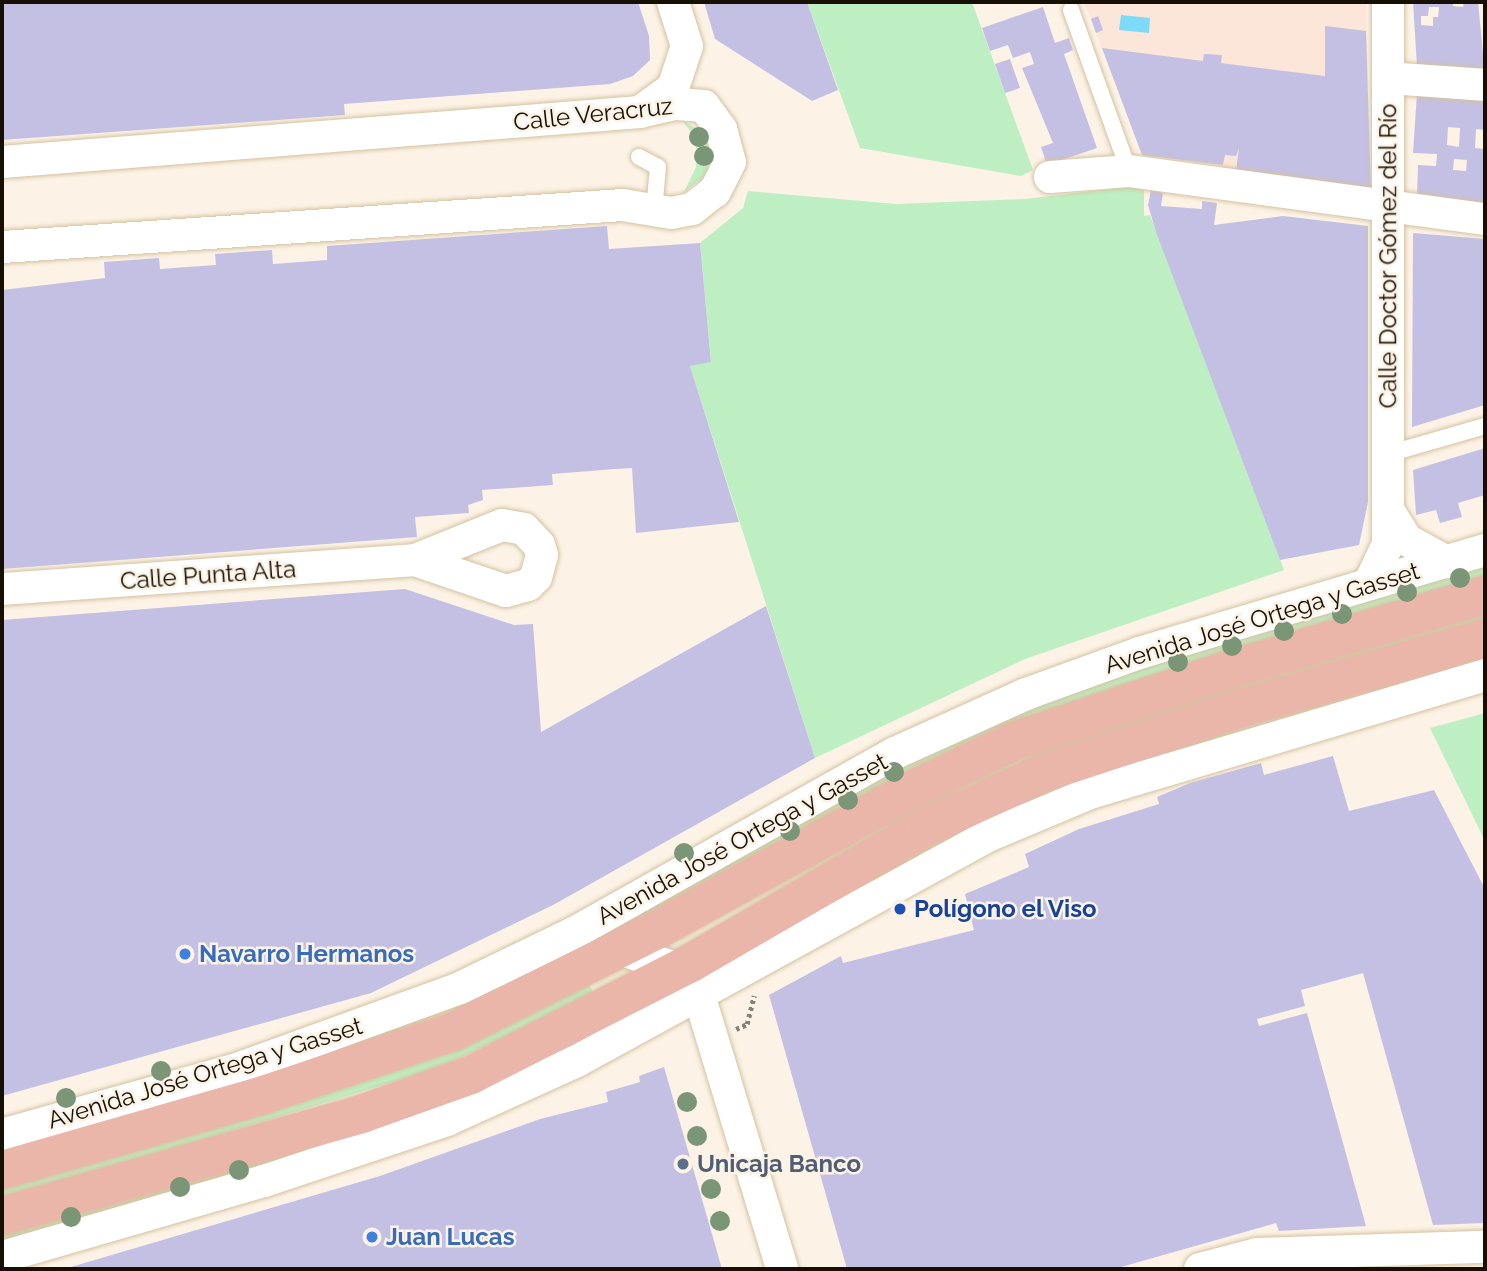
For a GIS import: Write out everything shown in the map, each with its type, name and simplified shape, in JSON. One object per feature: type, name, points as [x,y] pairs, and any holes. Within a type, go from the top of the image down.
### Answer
[{"type":"main road","name":"Avenida José Ortega y Gasset","points":[[2,1170],[263,1095],[455,1031],[732,890],[912,790],[1017,740],[1227,670],[1485,595]]},
{"type":"main road","points":[[2,1216],[362,1114],[471,1075],[696,972],[926,827],[1043,773],[1241,708],[1485,638]]},
{"type":"street","points":[[640,112],[673,88],[687,46],[673,2]]},
{"type":"street","name":"Calle Doctor Gómez del Río","points":[[1369,584],[1388,544],[1388,2]]},
{"type":"street","points":[[1388,78],[1485,85]]},
{"type":"street","name":"Calle Veracruz","points":[[2,162],[640,112],[676,104],[704,106],[721,129],[730,162],[715,191],[692,209],[654,210],[623,205],[2,247]]},
{"type":"street","points":[[1050,177],[1129,171],[1388,209],[1485,219]]},
{"type":"street","points":[[1388,510],[1407,540],[1447,562]]},
{"type":"street","name":"Avenida José Ortega y Gasset","points":[[2,1135],[234,1070],[460,988],[574,933],[895,753],[1014,699],[1139,653],[1485,550]]},
{"type":"street","name":"Calle Punta Alta","points":[[2,589],[415,560]]},
{"type":"street","points":[[2,1256],[264,1181],[447,1120],[577,1061],[696,972],[1093,792],[1485,675]]},
{"type":"street","points":[[732,890],[696,972],[782,1269]]},
{"type":"street","points":[[620,949],[696,972]]},
{"type":"street","points":[[1200,1269],[1257,1254],[1485,1247]]},
{"type":"lane","points":[[1071,10],[1129,171]]},
{"type":"lane","points":[[639,157],[658,167],[654,210]]},
{"type":"lane","points":[[1388,454],[1485,426]]},
{"type":"shaded area","points":[[1084,2],[1366,2],[1371,192],[1142,155]]},
{"type":"green space","points":[[807,2],[972,2],[1033,170],[1021,176],[860,148]]},
{"type":"green space","points":[[682,120],[702,132],[710,152],[706,175],[684,192],[696,167],[697,151],[693,135]]},
{"type":"green space","points":[[1144,185],[1144,216],[1150,215],[1284,570],[1025,659],[815,758],[690,366],[711,361],[700,243],[743,208],[748,191],[896,204],[1025,199]]},
{"type":"green space","points":[[1485,561],[1485,582],[1033,717],[940,755],[602,942],[597,933],[932,747],[1100,678]]},
{"type":"green space","points":[[1485,613],[1485,624],[1025,763],[1020,761],[1114,722]]},
{"type":"green space","points":[[1485,713],[1485,841],[1430,728]]},
{"type":"green space","points":[[588,982],[594,995],[438,1068],[2,1201],[2,1185]]},
{"type":"green space","points":[[608,1019],[613,1029],[535,1068],[305,1155],[2,1242],[2,1230]]},
{"type":"water","points":[[1121,15],[1150,18],[1149,33],[1119,30]]},
{"type":"building","points":[[2,2],[638,2],[649,36],[650,60],[633,76],[610,84],[344,104],[345,115],[2,140]]},
{"type":"building","points":[[704,2],[807,2],[838,90],[812,101],[715,39]]},
{"type":"building","points":[[1413,2],[1453,2],[1453,6],[1463,7],[1464,2],[1478,2],[1485,73],[1417,67]],"holes":[[[1429,7],[1439,7],[1438,17],[1433,17],[1433,26],[1421,25],[1421,16],[1428,16]]]},
{"type":"building","points":[[1043,7],[1055,43],[1069,38],[1073,50],[1064,54],[1097,148],[1047,165],[1041,147],[1053,143],[1022,68],[1034,64],[1030,52],[1013,58],[1008,45],[990,51],[982,28]]},
{"type":"building","points":[[1098,16],[1103,30],[1096,33],[1091,19]]},
{"type":"building","points":[[1325,26],[1366,31],[1371,192],[1236,171],[1239,148],[1236,156],[1225,155],[1223,165],[1142,155],[1102,48],[1203,61],[1204,54],[1222,55],[1221,63],[1325,76]]},
{"type":"building","points":[[1010,59],[1020,88],[1005,93],[995,64]]},
{"type":"building","points":[[1417,93],[1485,98],[1485,130],[1476,129],[1475,148],[1485,149],[1485,203],[1417,196],[1418,165],[1436,166],[1437,154],[1413,153]],"holes":[[[1448,127],[1460,128],[1459,147],[1447,145]],[[1454,159],[1467,160],[1466,171],[1453,170]]]},
{"type":"building","points":[[1151,190],[1163,193],[1161,206],[1202,209],[1202,201],[1217,203],[1214,225],[1283,216],[1368,226],[1368,502],[1359,545],[1280,560],[1156,232],[1148,205]]},
{"type":"building","points":[[607,226],[609,249],[700,243],[711,362],[690,366],[739,522],[636,533],[632,468],[616,469],[552,474],[553,485],[482,490],[483,500],[468,505],[469,513],[415,517],[417,537],[2,569],[2,290],[105,278],[104,262],[159,258],[160,269],[216,265],[215,254],[272,250],[273,264],[327,260],[327,246]]},
{"type":"building","points":[[1413,233],[1485,239],[1485,405],[1412,427]]},
{"type":"building","points":[[1485,448],[1485,495],[1458,503],[1462,517],[1440,523],[1436,510],[1416,515],[1413,470]]},
{"type":"building","points":[[405,589],[514,625],[533,624],[541,732],[766,606],[815,758],[553,905],[371,993],[2,1096],[2,620]]},
{"type":"building","points":[[1333,756],[1349,811],[1434,790],[1485,889],[1485,1223],[1433,1225],[1363,973],[1301,990],[1305,1006],[1257,1019],[1259,1026],[1307,1013],[1366,1226],[1279,1231],[1276,1223],[1114,1269],[847,1269],[769,995],[841,956],[843,963],[974,930],[965,894],[1029,867],[1025,854],[1079,829],[1159,804],[1157,797],[1190,783],[1261,763],[1264,775]]},
{"type":"building","points":[[664,1067],[722,1269],[64,1269],[380,1176],[540,1119],[608,1102],[606,1092],[640,1082],[639,1076]]},
{"type":"place","name":"Polígono el Viso","points":[[900,909]]},
{"type":"place","name":"Navarro Hermanos","points":[[185,954]]},
{"type":"place","name":"Unicaja Banco","points":[[683,1164]]},
{"type":"place","name":"Juan Lucas","points":[[372,1237]]}]
